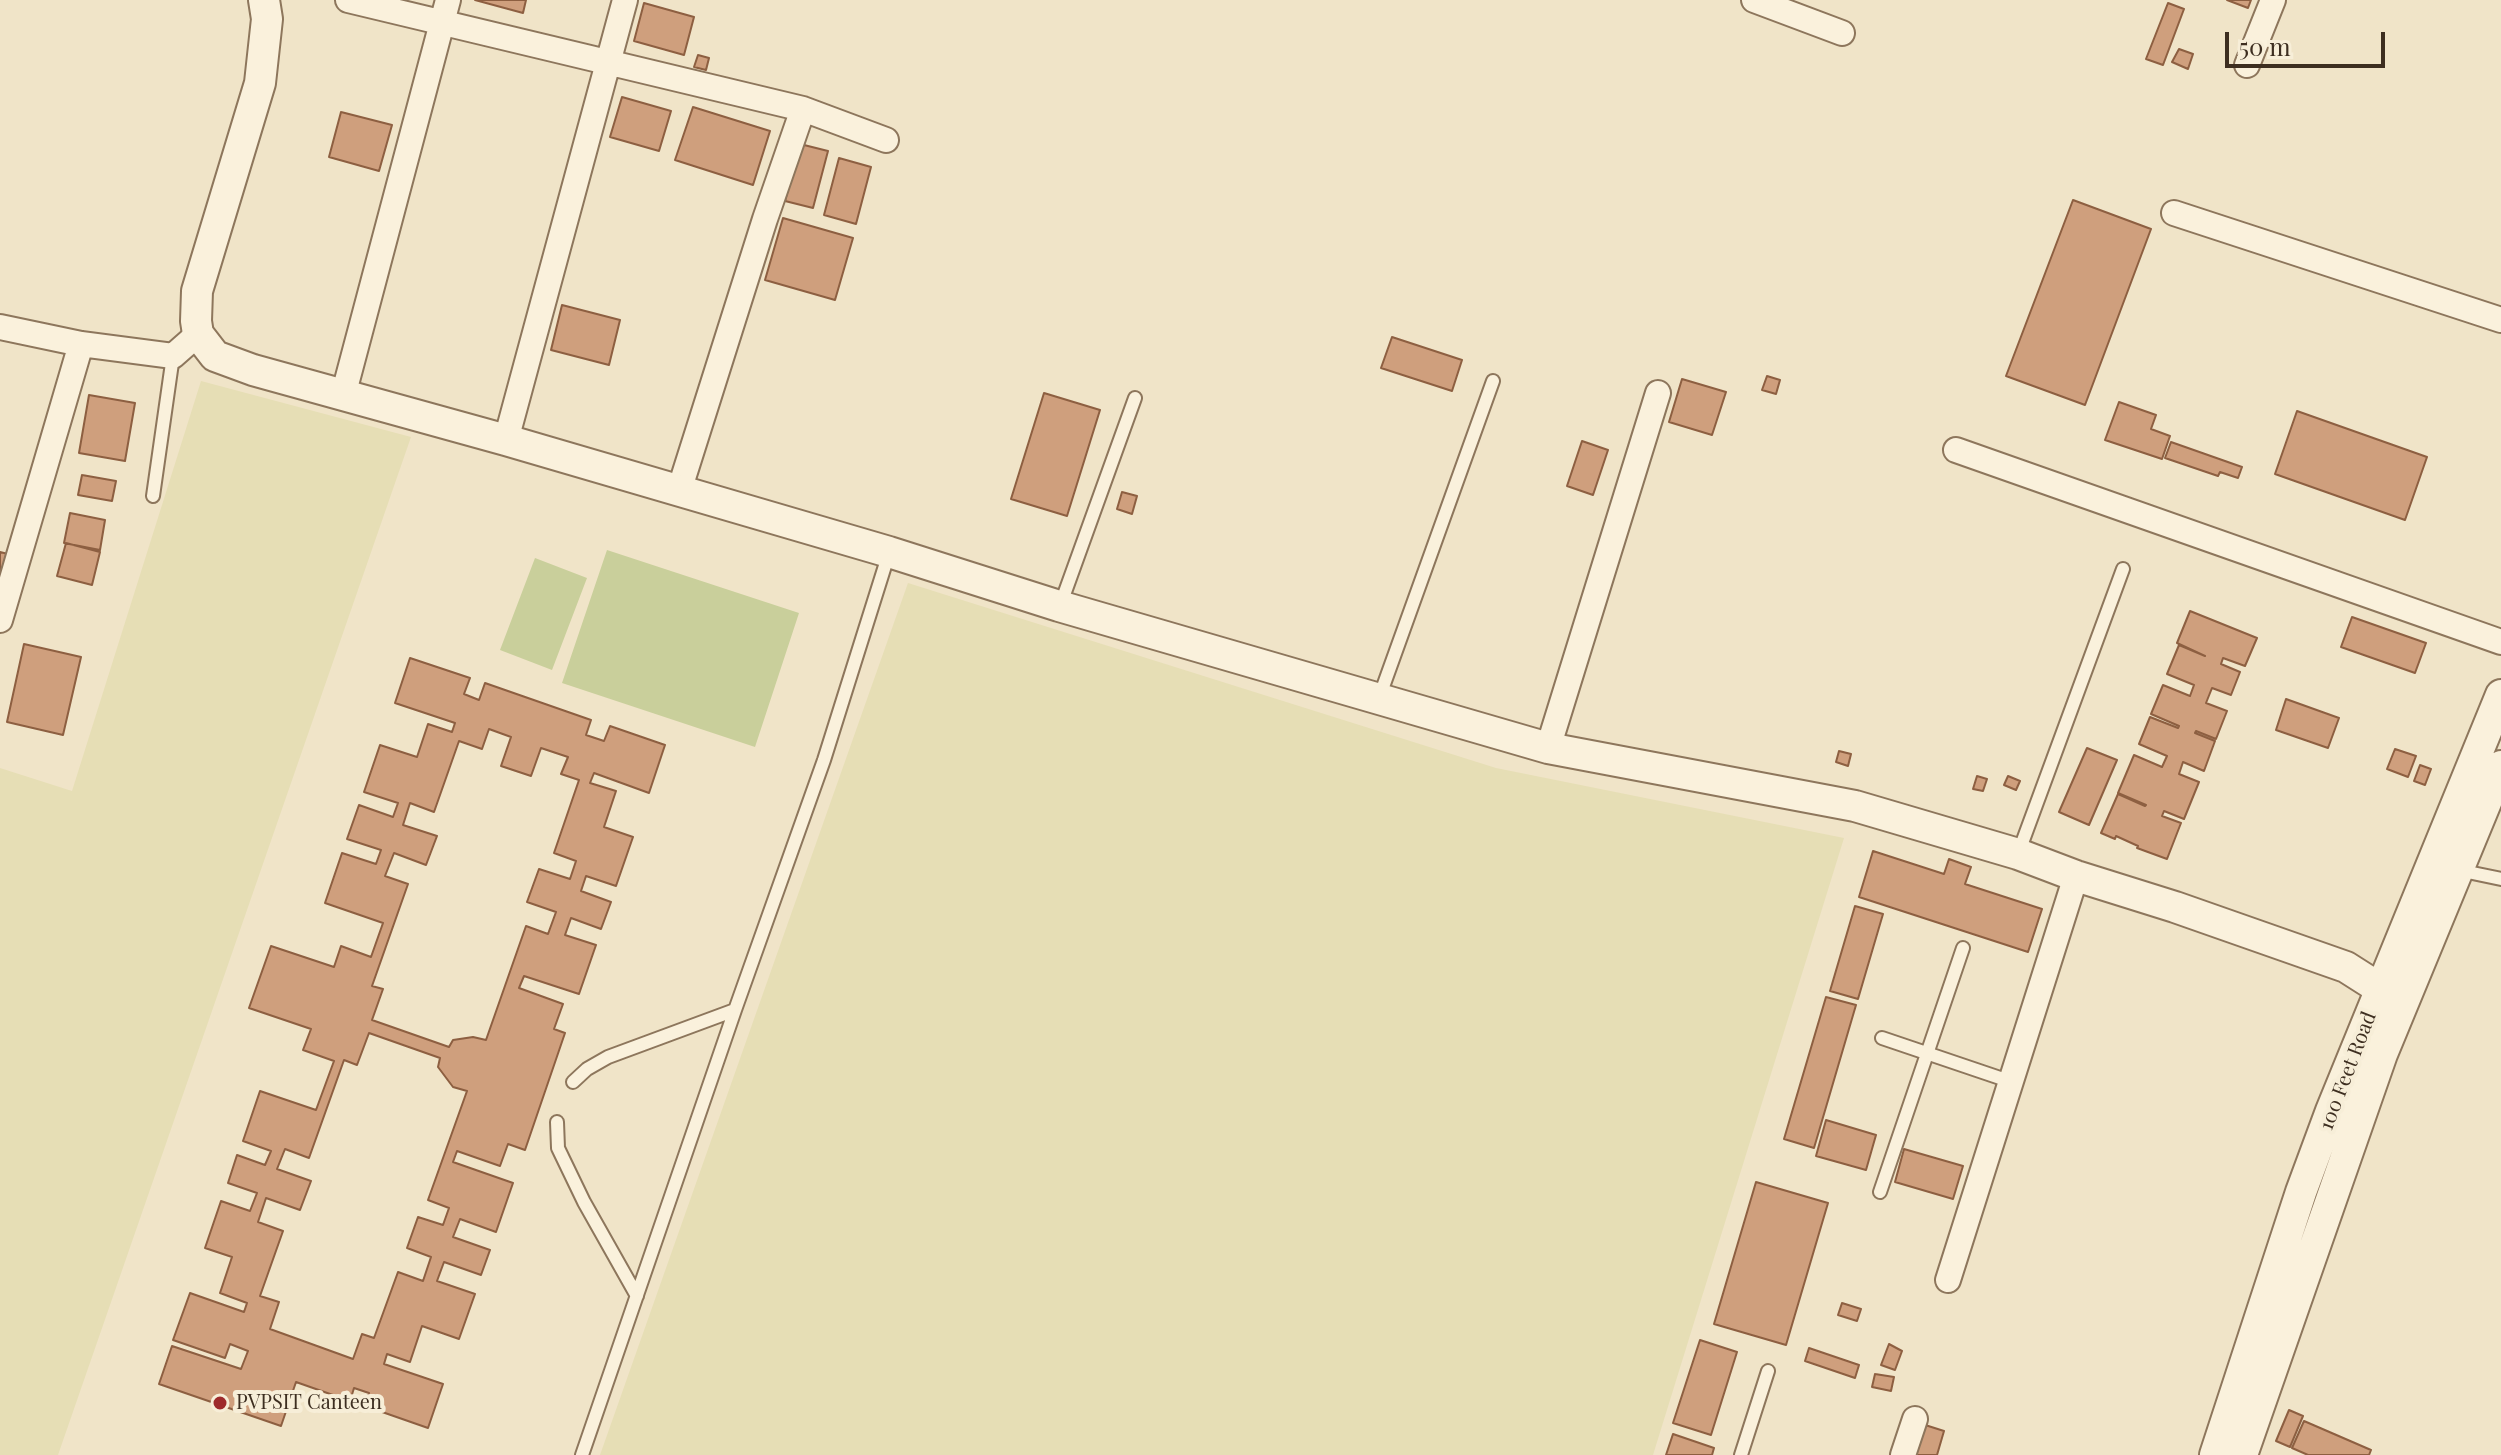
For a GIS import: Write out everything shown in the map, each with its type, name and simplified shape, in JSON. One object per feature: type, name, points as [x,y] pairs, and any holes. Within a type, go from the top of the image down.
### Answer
[{"type":"street","points":[[264,0],[267,19],[260,83],[195,305],[198,334],[215,356],[253,370],[506,440],[889,552],[1059,606],[1548,748],[1855,806],[2018,854],[2346,967],[2391,995]]},
{"type":"street","points":[[348,0],[445,12],[607,63],[803,109],[886,140]]},
{"type":"street","points":[[506,440],[625,0]]},
{"type":"street","points":[[1754,0],[1842,33]]},
{"type":"street","points":[[2247,65],[2273,0]]},
{"type":"street","points":[[343,396],[445,12]]},
{"type":"street","points":[[679,491],[803,109]]},
{"type":"street","points":[[2174,213],[2501,320]]},
{"type":"street","points":[[0,327],[81,344],[173,356],[198,334]]},
{"type":"street","points":[[0,620],[81,344]]},
{"type":"street","points":[[1548,748],[1658,393]]},
{"type":"street","points":[[1956,450],[2501,642]]},
{"type":"street","name":"100 Feet Road","points":[[2243,1455],[2347,1149],[2431,869],[2501,695]]},
{"type":"street","name":"100 Feet Road","points":[[2215,1455],[2301,1192],[2391,995],[2435,931],[2501,766]]},
{"type":"street","points":[[1948,1280],[2076,876]]},
{"type":"street","points":[[1903,1455],[1915,1419]]},
{"type":"lane","points":[[153,496],[173,356]]},
{"type":"lane","points":[[1379,699],[1493,381]]},
{"type":"lane","points":[[1059,606],[1135,398]]},
{"type":"lane","points":[[582,1455],[824,760],[889,552]]},
{"type":"lane","points":[[2018,854],[2123,569]]},
{"type":"lane","points":[[2458,870],[2501,879]]},
{"type":"lane","points":[[1880,1192],[1963,948]]},
{"type":"lane","points":[[573,1082],[587,1069],[608,1057],[735,1010]]},
{"type":"lane","points":[[1882,1038],[2009,1081]]},
{"type":"lane","points":[[557,1122],[558,1148],[584,1202],[637,1296]]},
{"type":"lane","points":[[1741,1455],[1768,1371]]},
{"type":"shaded area","points":[[201,381],[411,437],[58,1455],[0,1455],[0,768],[72,791]]},
{"type":"shaded area","points":[[908,583],[1496,768],[1844,838],[1653,1455],[600,1455]]},
{"type":"green space","points":[[607,550],[799,613],[755,747],[562,683]]},
{"type":"green space","points":[[535,558],[587,578],[552,670],[500,650]]},
{"type":"building","points":[[475,0],[526,0],[523,13]]},
{"type":"building","points":[[2227,0],[2251,0],[2248,8]]},
{"type":"building","points":[[644,3],[694,17],[684,55],[634,41]]},
{"type":"building","points":[[2168,3],[2184,9],[2163,65],[2146,59]]},
{"type":"building","points":[[2179,49],[2193,54],[2188,69],[2172,62]]},
{"type":"building","points":[[698,55],[709,58],[706,70],[694,67]]},
{"type":"building","points":[[622,97],[671,111],[659,151],[610,137]]},
{"type":"building","points":[[693,107],[770,131],[753,185],[675,160]]},
{"type":"building","points":[[341,112],[392,125],[379,171],[329,157]]},
{"type":"building","points":[[800,144],[828,151],[813,208],[785,201]]},
{"type":"building","points":[[839,158],[871,167],[856,224],[824,215]]},
{"type":"building","points":[[2073,200],[2151,229],[2085,405],[2006,376]]},
{"type":"building","points":[[783,218],[853,238],[835,300],[765,280]]},
{"type":"building","points":[[562,305],[620,320],[609,365],[551,350]]},
{"type":"building","points":[[1392,337],[1462,360],[1452,391],[1381,368]]},
{"type":"building","points":[[1767,376],[1780,380],[1776,394],[1762,390]]},
{"type":"building","points":[[1682,379],[1726,392],[1712,435],[1669,422]]},
{"type":"building","points":[[1044,393],[1100,410],[1067,516],[1011,499]]},
{"type":"building","points":[[89,395],[135,403],[125,461],[79,453]]},
{"type":"building","points":[[2119,402],[2156,415],[2151,429],[2170,436],[2162,459],[2105,440]]},
{"type":"building","points":[[2297,411],[2427,457],[2405,520],[2275,474]]},
{"type":"building","points":[[1582,441],[1608,450],[1593,495],[1567,486]]},
{"type":"building","points":[[2171,442],[2242,467],[2238,478],[2220,472],[2218,476],[2165,458]]},
{"type":"building","points":[[82,475],[116,481],[112,501],[78,495]]},
{"type":"building","points":[[1122,492],[1137,496],[1132,514],[1117,509]]},
{"type":"building","points":[[70,513],[105,520],[100,550],[64,543]]},
{"type":"building","points":[[66,543],[100,552],[92,585],[57,576]]},
{"type":"building","points":[[0,552],[8,554],[0,580]]},
{"type":"building","points":[[2190,611],[2257,638],[2245,666],[2223,658],[2221,664],[2240,672],[2231,695],[2212,688],[2206,703],[2227,711],[2216,739],[2195,733],[2215,741],[2204,771],[2183,762],[2179,774],[2199,782],[2184,819],[2164,811],[2162,816],[2181,823],[2167,859],[2116,836],[2115,839],[2101,833],[2118,794],[2146,805],[2118,793],[2134,755],[2162,767],[2167,756],[2139,744],[2150,717],[2179,726],[2151,714],[2163,685],[2190,696],[2194,685],[2167,674],[2179,645],[2205,656],[2177,643]]},
{"type":"building","points":[[2352,617],[2426,643],[2415,673],[2341,647]]},
{"type":"building","points":[[24,644],[81,657],[63,735],[7,722]]},
{"type":"building","points":[[410,658],[470,678],[464,694],[479,700],[485,683],[591,720],[586,735],[604,741],[610,726],[665,745],[649,793],[594,773],[590,783],[616,791],[604,827],[633,837],[616,886],[586,876],[581,891],[611,902],[601,929],[571,918],[565,935],[596,945],[579,994],[524,976],[519,988],[563,1004],[554,1029],[565,1033],[525,1150],[508,1144],[500,1166],[457,1151],[453,1162],[513,1183],[496,1232],[460,1219],[453,1237],[490,1250],[481,1275],[444,1262],[437,1281],[475,1294],[459,1339],[422,1326],[410,1362],[387,1354],[384,1364],[443,1384],[428,1428],[365,1406],[369,1393],[354,1388],[350,1401],[296,1382],[281,1426],[159,1384],[172,1346],[241,1369],[248,1351],[230,1344],[225,1358],[173,1340],[190,1293],[244,1312],[247,1303],[220,1293],[232,1257],[205,1248],[221,1201],[250,1211],[257,1193],[228,1183],[237,1155],[265,1165],[271,1151],[243,1141],[260,1091],[316,1110],[334,1061],[303,1050],[311,1029],[249,1008],[271,946],[334,967],[341,946],[371,957],[383,923],[325,903],[342,853],[376,864],[381,850],[347,839],[359,805],[393,817],[398,803],[364,792],[380,745],[417,757],[428,724],[452,732],[455,723],[395,703]],"holes":[[[489,729],[511,737],[501,766],[531,776],[541,748],[568,757],[561,774],[579,780],[554,853],[576,861],[570,879],[539,869],[527,902],[556,912],[548,934],[526,926],[486,1040],[473,1037],[453,1040],[449,1047],[372,1020],[383,989],[372,986],[408,884],[385,876],[394,853],[426,865],[437,836],[403,825],[410,803],[434,812],[459,741],[482,749]],[[369,1033],[440,1058],[438,1067],[453,1087],[467,1091],[428,1200],[449,1208],[443,1225],[418,1217],[407,1248],[431,1257],[423,1281],[398,1272],[374,1338],[362,1334],[353,1359],[270,1329],[279,1302],[260,1296],[283,1231],[258,1222],[266,1198],[300,1210],[311,1181],[277,1169],[285,1149],[309,1158],[344,1060],[357,1065]]]},
{"type":"building","points":[[2286,699],[2339,718],[2328,748],[2276,730]]},
{"type":"building","points":[[2087,748],[2117,760],[2089,825],[2059,812]]},
{"type":"building","points":[[2395,749],[2416,756],[2408,777],[2387,769]]},
{"type":"building","points":[[1839,751],[1851,754],[1848,766],[1836,762]]},
{"type":"building","points":[[2420,765],[2431,769],[2425,785],[2414,781]]},
{"type":"building","points":[[1977,776],[1987,779],[1983,791],[1973,789]]},
{"type":"building","points":[[2008,776],[2020,781],[2016,790],[2004,785]]},
{"type":"building","points":[[1873,851],[1944,874],[1949,859],[1971,867],[1965,884],[2042,909],[2028,952],[1859,897]]},
{"type":"building","points":[[1855,906],[1883,914],[1858,999],[1830,991]]},
{"type":"building","points":[[1826,997],[1856,1005],[1814,1148],[1784,1139]]},
{"type":"building","points":[[1826,1120],[1876,1135],[1866,1170],[1816,1156]]},
{"type":"building","points":[[1904,1149],[1963,1166],[1953,1199],[1895,1182]]},
{"type":"building","points":[[1756,1182],[1828,1203],[1786,1345],[1714,1324]]},
{"type":"building","points":[[1842,1303],[1861,1309],[1857,1321],[1838,1315]]},
{"type":"building","points":[[1700,1340],[1737,1352],[1711,1435],[1673,1423]]},
{"type":"building","points":[[1889,1344],[1902,1351],[1895,1370],[1881,1365]]},
{"type":"building","points":[[1809,1348],[1859,1365],[1855,1378],[1805,1361]]},
{"type":"building","points":[[1875,1374],[1894,1377],[1891,1391],[1872,1387]]},
{"type":"building","points":[[2289,1410],[2303,1416],[2290,1447],[2276,1441]]},
{"type":"building","points":[[2304,1421],[2371,1450],[2369,1455],[2308,1455],[2292,1448]]},
{"type":"building","points":[[1922,1424],[1944,1431],[1937,1455],[1912,1455]]},
{"type":"building","points":[[1673,1434],[1714,1448],[1712,1455],[1666,1455]]},
{"type":"place","name":"PVPSIT Canteen","points":[[220,1403]]}]
